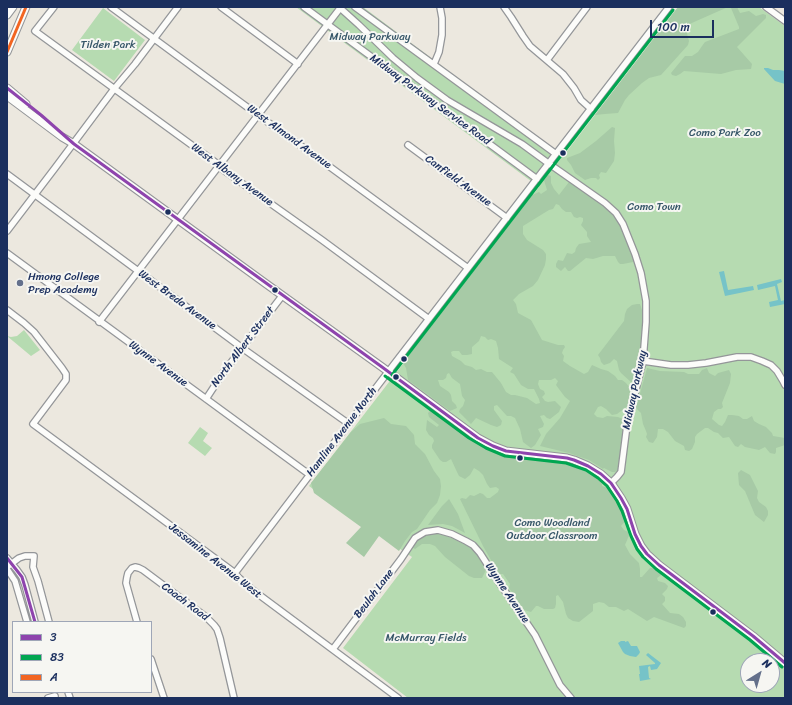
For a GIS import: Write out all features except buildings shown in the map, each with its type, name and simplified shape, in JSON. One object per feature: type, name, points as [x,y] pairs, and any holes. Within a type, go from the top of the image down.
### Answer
[{"type":"main road","points":[[7,15],[13,7]]},
{"type":"main road","points":[[7,52],[26,7]]},
{"type":"main road","points":[[7,88],[74,144]]},
{"type":"main road","points":[[7,96],[472,434],[488,444],[506,451],[560,457],[574,460],[595,469],[611,483],[621,498],[627,509],[635,534],[647,554],[659,565],[753,636],[785,663]]},
{"type":"street","name":"West Albany Avenue","points":[[54,7],[35,31],[429,319]]},
{"type":"street","name":"West Almond Avenue","points":[[111,7],[468,268]]},
{"type":"street","points":[[7,231],[178,7]]},
{"type":"street","points":[[221,7],[298,64]]},
{"type":"street","name":"Midway Parkway Service Road","points":[[304,7],[537,179]]},
{"type":"street","points":[[99,322],[298,64],[340,7]]},
{"type":"street","name":"Midway Parkway","points":[[340,7],[393,58],[417,78],[447,100],[514,138],[606,203],[616,213],[626,230],[641,273],[646,301],[646,322],[643,361],[626,425],[620,472],[611,483]]},
{"type":"street","points":[[355,7],[556,154]]},
{"type":"street","points":[[434,64],[439,52],[442,35],[442,18],[440,7]]},
{"type":"street","points":[[504,7],[530,46],[563,74],[581,100],[591,109]]},
{"type":"street","points":[[547,60],[587,7]]},
{"type":"street","name":"Hamline Avenue North","points":[[235,573],[669,7]]},
{"type":"street","points":[[766,7],[785,21]]},
{"type":"street","name":"Canfield Avenue","points":[[408,145],[507,218]]},
{"type":"street","name":"West Breda Avenue","points":[[7,174],[242,348],[349,424]]},
{"type":"street","name":"Wynne Avenue","points":[[7,253],[99,322],[206,398],[310,475]]},
{"type":"street","name":"North Albert Street","points":[[206,398],[282,296]]},
{"type":"street","name":"Jessamine Avenue West","points":[[7,310],[34,332],[67,376],[66,380],[33,424],[235,573],[254,591],[398,698]]},
{"type":"street","points":[[643,361],[671,365],[688,365],[746,356],[771,365],[777,371],[785,385]]},
{"type":"street","name":"Wynne Avenue","points":[[415,538],[425,532],[438,530],[452,534],[473,545],[535,634],[560,685],[570,698]]},
{"type":"street","name":"Beulah Lane","points":[[333,649],[401,559],[415,538]]},
{"type":"street","points":[[8,567],[19,558],[34,556],[32,567],[38,581],[49,621]]},
{"type":"street","points":[[7,558],[8,567],[15,581],[27,621]]},
{"type":"street","points":[[8,567],[20,574],[25,585],[35,621]]},
{"type":"street","name":"Coach Road","points":[[137,621],[126,583],[127,577],[132,568],[135,567],[143,570],[206,617],[214,625],[220,638],[234,698]]},
{"type":"street","points":[[152,662],[164,698]]},
{"type":"street","points":[[48,698],[54,695]]},
{"type":"green space","points":[[296,7],[363,7],[553,149],[564,155],[678,7],[759,7],[785,26],[785,698],[408,698],[343,648],[412,557],[379,535],[362,526],[309,486],[539,187]]},
{"type":"green space","points":[[678,7],[728,7],[685,26],[689,41],[688,45],[661,75],[649,78],[629,95],[618,113],[595,115]]},
{"type":"green space","points":[[728,7],[737,7],[740,13],[749,11],[756,16],[763,14],[766,15],[766,18],[737,47],[752,64],[751,69],[736,70],[721,74],[684,71],[676,76],[672,75],[671,73],[685,56],[692,56],[698,52],[705,42],[739,29],[731,8]]},
{"type":"green space","name":"Tilden Park","points":[[103,8],[145,40],[114,81],[72,50]]},
{"type":"green space","points":[[612,127],[615,128],[614,161],[606,173],[601,172],[598,180],[596,178],[591,178],[585,180],[575,173],[567,158],[580,153]]},
{"type":"green space","points":[[548,175],[551,176],[551,183],[559,195],[569,182],[602,205],[612,214],[624,232],[634,260],[633,262],[620,264],[615,256],[603,256],[593,259],[586,258],[570,271],[568,271],[565,267],[561,271],[556,267],[558,260],[563,261],[567,253],[572,254],[575,252],[579,244],[591,242],[587,236],[587,232],[581,225],[583,218],[574,217],[571,212],[566,212],[556,204],[553,209],[523,226],[523,234],[527,240],[543,250],[546,254],[546,259],[545,265],[538,280],[533,286],[519,294],[513,300],[516,304],[518,313],[531,320],[542,340],[558,345],[564,345],[565,347],[562,353],[564,356],[563,361],[584,374],[588,372],[592,365],[608,371],[618,380],[622,380],[626,383],[630,388],[631,393],[629,405],[617,414],[612,415],[601,406],[598,407],[594,414],[597,417],[618,417],[625,420],[618,470],[615,472],[604,468],[603,469],[589,460],[569,453],[540,446],[546,434],[560,418],[570,401],[556,385],[558,381],[555,378],[551,380],[539,380],[538,384],[540,389],[544,391],[545,394],[542,397],[545,401],[555,401],[561,407],[559,412],[550,419],[544,415],[540,416],[544,424],[543,427],[538,429],[541,435],[535,445],[531,448],[523,442],[520,429],[515,418],[507,416],[497,405],[494,406],[494,410],[502,421],[501,425],[497,427],[476,418],[471,424],[459,412],[465,400],[462,396],[460,384],[452,378],[449,373],[443,380],[438,380],[440,386],[449,392],[452,401],[456,405],[457,408],[450,411],[408,380],[406,368],[403,363],[532,195],[539,192],[541,194],[547,190],[544,180]],"holes":[[[481,336],[488,340],[491,339],[496,341],[499,359],[513,368],[510,372],[514,374],[521,385],[528,389],[534,389],[540,403],[536,404],[527,398],[511,395],[506,392],[492,372],[487,372],[481,369],[476,370],[465,365],[452,356],[451,352],[453,351],[459,351],[462,355],[472,354],[472,347],[479,341]]]},
{"type":"green space","points":[[640,304],[643,313],[640,364],[634,383],[621,373],[617,361],[614,359],[610,363],[604,365],[598,355],[624,321],[627,309],[632,305]]},
{"type":"green space","points":[[24,330],[40,350],[31,356],[7,336],[17,336]]},
{"type":"green space","points":[[647,368],[660,371],[699,374],[702,370],[707,368],[709,373],[715,376],[718,373],[729,370],[731,374],[730,383],[722,403],[723,407],[714,412],[712,419],[722,426],[728,415],[739,416],[743,419],[747,419],[752,416],[754,421],[766,427],[773,436],[785,438],[785,445],[776,448],[775,454],[770,453],[765,447],[759,450],[745,447],[741,444],[738,447],[735,446],[729,437],[723,438],[718,433],[708,428],[705,428],[697,434],[692,449],[689,451],[685,450],[684,446],[675,441],[668,432],[663,429],[658,429],[657,437],[653,443],[649,442],[646,437],[647,434],[641,413],[636,408]]},
{"type":"green space","name":"Como Woodland Outdoor Classroom","points":[[431,410],[474,441],[494,451],[513,456],[567,463],[590,471],[602,484],[602,486],[611,489],[621,507],[626,520],[621,526],[624,530],[630,533],[625,545],[630,554],[639,563],[640,577],[642,577],[650,568],[660,572],[661,575],[657,578],[658,581],[665,583],[668,586],[662,594],[665,597],[665,601],[662,604],[670,613],[679,614],[683,617],[686,622],[686,626],[684,628],[654,617],[647,621],[628,609],[624,611],[616,607],[609,607],[604,603],[599,602],[593,604],[593,611],[579,622],[573,621],[568,618],[563,602],[558,595],[556,596],[555,608],[553,609],[544,609],[536,606],[531,612],[524,610],[509,588],[510,584],[503,574],[499,574],[483,546],[460,499],[466,499],[470,495],[474,496],[480,493],[487,498],[490,498],[498,492],[499,489],[496,487],[490,488],[483,475],[474,468],[470,475],[465,479],[459,476],[451,459],[446,462],[440,460],[432,448],[434,441],[433,438],[426,430],[427,420],[437,427],[439,425],[429,417],[428,413]]},
{"type":"green space","points":[[384,418],[391,424],[406,426],[414,435],[415,444],[425,454],[440,479],[440,495],[437,503],[430,510],[417,529],[412,532],[399,551],[379,536],[364,557],[346,543],[361,527],[314,493],[311,483],[351,432],[360,424]]},
{"type":"green space","points":[[200,427],[208,433],[203,441],[212,448],[205,456],[188,443]]},
{"type":"green space","points":[[741,470],[750,475],[758,491],[757,498],[759,502],[766,507],[768,511],[768,515],[764,522],[755,515],[745,491],[739,485],[738,473]]},
{"type":"green space","points":[[449,499],[458,514],[465,533],[452,526],[443,524],[428,525]]},
{"type":"green space","points":[[427,534],[443,534],[460,542],[477,554],[486,570],[482,578],[474,578],[469,576],[445,557],[435,546],[430,544],[422,544],[415,549],[412,547],[420,538]]},
{"type":"water","points":[[764,68],[785,71],[785,84],[775,81]]},
{"type":"water","points":[[724,271],[728,290],[753,286],[754,290],[725,296],[719,272]]},
{"type":"water","points":[[781,279],[782,282],[777,284],[781,301],[785,300],[785,304],[770,307],[769,302],[778,300],[775,286],[758,290],[757,285]]},
{"type":"water","points":[[621,641],[628,641],[631,646],[637,646],[640,652],[639,654],[636,657],[625,654],[618,643]]},
{"type":"water","points":[[648,653],[661,663],[657,669],[651,670],[650,666],[648,667],[649,678],[651,679],[640,681],[639,666],[655,664],[646,655]]},
{"type":"transit line","name":"A","points":[[7,52],[26,7]]},
{"type":"transit line","name":"83","points":[[392,375],[673,10]]},
{"type":"transit line","name":"3","points":[[7,88],[74,144],[478,438],[506,451],[574,460],[601,474],[611,483],[621,498],[627,509],[635,534],[647,554],[659,565],[753,636],[785,663]]},
{"type":"transit line","name":"83","points":[[385,376],[469,438],[486,448],[505,456],[566,463],[586,470],[598,478],[607,486],[617,501],[637,549],[643,557],[656,569],[750,640],[782,667]]},
{"type":"transit line","name":"3","points":[[7,558],[22,577],[35,621]]},
{"type":"place","name":"Hmong College Prep Academy","points":[[20,283]]},
{"type":"park label","name":"Como Park Zoo","points":[[725,133]]},
{"type":"park label","name":"Como Town","points":[[654,207]]},
{"type":"park label","name":"McMurray Fields","points":[[426,638]]}]
